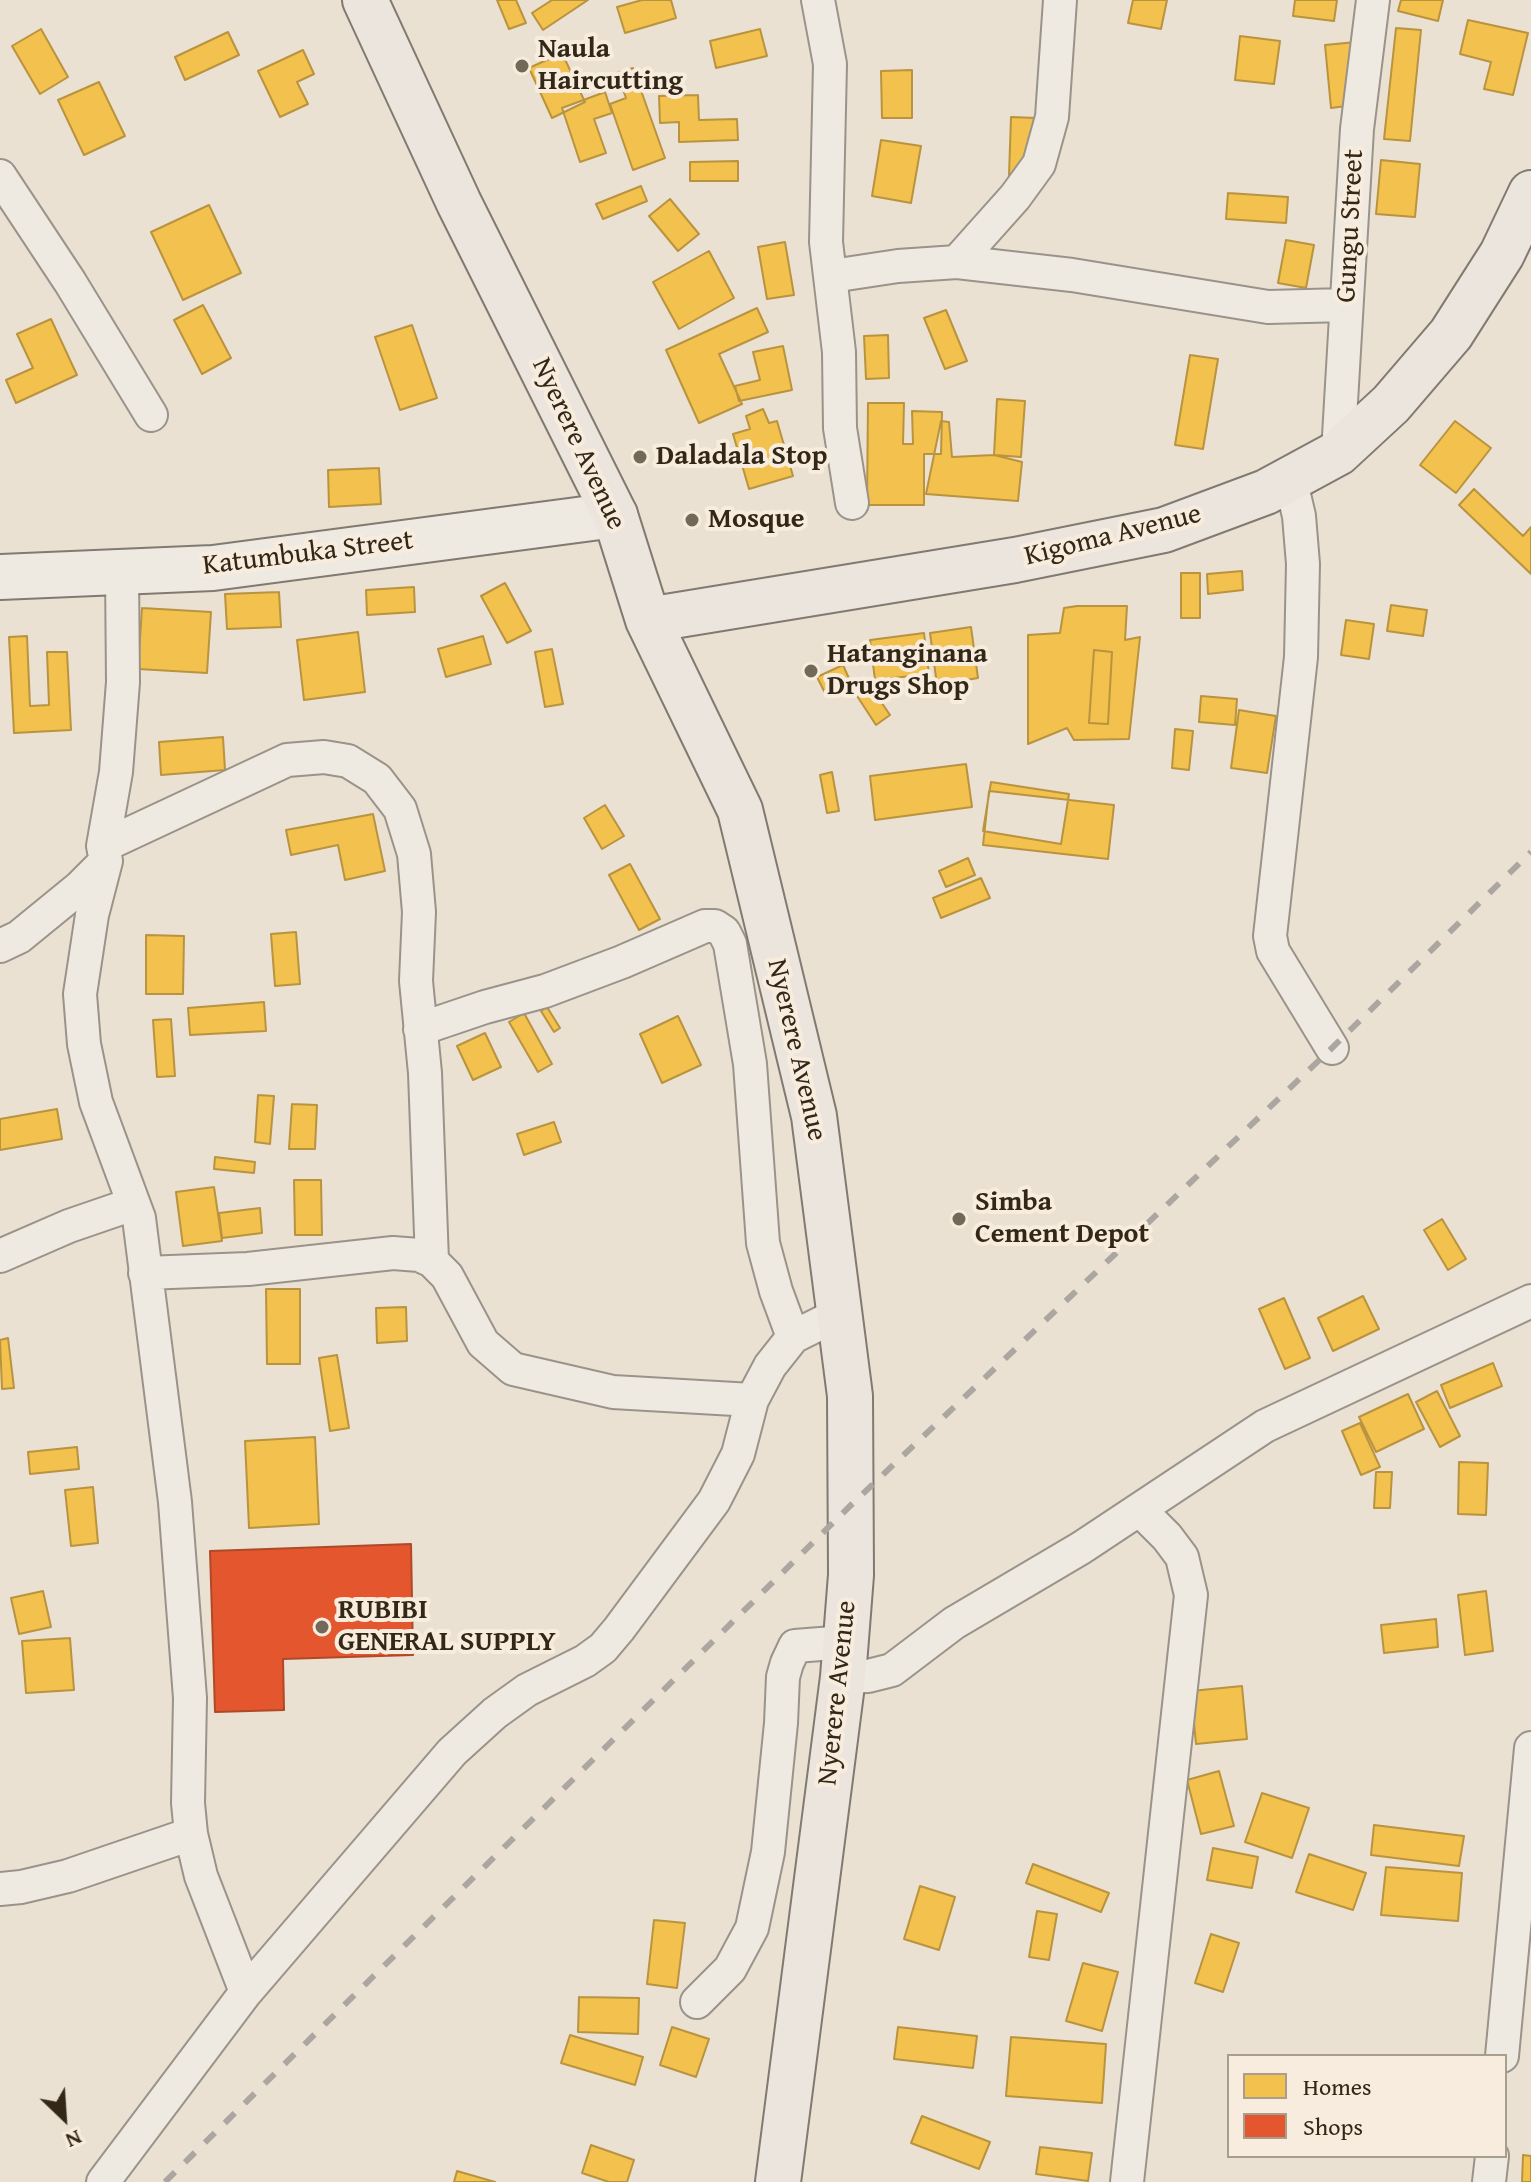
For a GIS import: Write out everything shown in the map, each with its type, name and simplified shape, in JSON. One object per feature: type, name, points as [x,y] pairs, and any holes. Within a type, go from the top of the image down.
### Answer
[{"type":"main road","name":"Nyerere Avenue","points":[[365,0],[459,203],[615,515],[648,620],[740,810],[814,1116],[850,1396],[851,1575],[844,1660],[778,2182]]},
{"type":"main road","name":"Kigoma Avenue","points":[[648,620],[1015,560],[1164,530],[1266,492],[1338,453],[1391,404],[1451,334],[1502,254],[1531,193]]},
{"type":"main road","name":"Katumbuka Street","points":[[0,577],[213,568],[615,515]]},
{"type":"street","points":[[818,0],[830,64],[826,242],[839,352],[840,428],[852,503]]},
{"type":"street","points":[[957,262],[1015,197],[1039,164],[1052,117],[1060,0]]},
{"type":"street","name":"Gungu Street","points":[[1338,453],[1357,129],[1373,0]]},
{"type":"street","points":[[0,176],[70,282],[151,415]]},
{"type":"street","points":[[832,276],[913,264],[957,262],[1072,275],[1268,307],[1346,305]]},
{"type":"street","points":[[1290,478],[1299,516],[1303,564],[1301,657],[1270,936],[1273,951],[1332,1048]]},
{"type":"street","points":[[122,572],[123,682],[116,772],[80,994],[83,1032],[96,1102],[139,1218],[175,1502],[190,1698],[188,1803],[191,1834],[201,1876],[246,1992]]},
{"type":"street","points":[[0,946],[19,937],[79,888],[105,854],[287,760],[324,757],[348,761],[377,779],[400,809],[414,854],[419,912],[416,981],[425,1073],[432,1261]]},
{"type":"street","points":[[420,1029],[556,987],[705,926],[715,926],[724,932],[730,944],[750,1064],[763,1243],[793,1337]]},
{"type":"street","points":[[0,1256],[69,1226],[133,1204]]},
{"type":"street","points":[[145,1273],[248,1269],[393,1253],[419,1255],[432,1261],[447,1276],[483,1343],[513,1369],[613,1392],[752,1400]]},
{"type":"street","points":[[697,2002],[730,1969],[752,1928],[768,1852],[783,1677],[795,1646],[844,1660],[868,1676],[892,1670],[995,1597],[1039,1574],[1265,1426],[1531,1301]]},
{"type":"street","points":[[103,2182],[246,1992],[452,1752],[495,1713],[527,1690],[585,1661],[603,1648],[714,1501],[738,1454],[752,1400],[770,1366],[793,1337],[839,1314]]},
{"type":"street","points":[[1127,2182],[1191,1595],[1182,1557],[1140,1510]]},
{"type":"street","points":[[1502,2054],[1531,1748]]},
{"type":"street","points":[[0,1889],[68,1876],[191,1834]]},
{"type":"street","points":[[1489,2182],[1492,2158]]},
{"type":"building: Homes","points":[[497,0],[516,0],[526,23],[509,29]]},
{"type":"building: Homes","points":[[552,0],[588,0],[543,30],[532,13]]},
{"type":"building: Homes","points":[[642,0],[671,0],[676,18],[625,33],[617,7]]},
{"type":"building: Homes","points":[[1133,0],[1167,0],[1161,29],[1128,23]]},
{"type":"building: Homes","points":[[1295,0],[1337,0],[1334,21],[1293,16]]},
{"type":"building: Homes","points":[[1401,0],[1443,0],[1438,21],[1398,11]]},
{"type":"building: Homes","points":[[1468,20],[1528,33],[1513,95],[1484,89],[1491,62],[1460,54]]},
{"type":"building: Homes","points":[[1396,28],[1421,30],[1410,141],[1384,139]]},
{"type":"building: Homes","points":[[41,29],[68,77],[40,94],[12,46]]},
{"type":"building: Homes","points":[[760,29],[767,56],[716,68],[710,41]]},
{"type":"building: Homes","points":[[228,32],[239,55],[185,80],[175,57]]},
{"type":"building: Homes","points":[[1240,36],[1280,41],[1274,84],[1235,80]]},
{"type":"building: Homes","points":[[1356,42],[1362,104],[1331,108],[1325,45]]},
{"type":"building: Homes","points":[[303,50],[314,74],[297,82],[308,104],[280,117],[258,71]]},
{"type":"building: Homes","points":[[562,53],[585,102],[552,118],[529,68]]},
{"type":"building: Homes","points":[[633,68],[665,158],[633,170],[610,104],[626,98],[617,73]]},
{"type":"building: Homes","points":[[912,70],[912,118],[882,118],[881,71]]},
{"type":"building: Homes","points":[[99,82],[125,136],[84,155],[58,100]]},
{"type":"building: Homes","points":[[605,92],[612,113],[594,119],[606,153],[580,162],[562,108]]},
{"type":"building: Homes","points":[[698,95],[699,120],[737,119],[738,140],[679,142],[679,122],[660,123],[659,96]]},
{"type":"building: Homes","points":[[1011,117],[1036,118],[1034,176],[1009,175]]},
{"type":"building: Homes","points":[[881,140],[921,146],[911,203],[872,196]]},
{"type":"building: Homes","points":[[1381,160],[1420,164],[1415,217],[1376,214]]},
{"type":"building: Homes","points":[[738,161],[738,181],[690,181],[690,162]]},
{"type":"building: Homes","points":[[641,186],[647,201],[603,219],[596,204]]},
{"type":"building: Homes","points":[[1228,193],[1288,197],[1286,223],[1226,219]]},
{"type":"building: Homes","points":[[670,199],[699,234],[678,251],[649,216]]},
{"type":"building: Homes","points":[[209,205],[241,273],[183,300],[151,232]]},
{"type":"building: Homes","points":[[1286,240],[1314,245],[1306,288],[1278,283]]},
{"type":"building: Homes","points":[[785,242],[794,295],[767,299],[758,247]]},
{"type":"building: Homes","points":[[709,251],[734,298],[679,329],[653,282]]},
{"type":"building: Homes","points":[[203,305],[231,358],[202,374],[174,320]]},
{"type":"building: Homes","points":[[757,308],[768,332],[719,354],[742,404],[699,423],[666,350]]},
{"type":"building: Homes","points":[[946,310],[967,361],[945,369],[924,318]]},
{"type":"building: Homes","points":[[51,319],[77,375],[16,403],[6,380],[33,368],[17,334]]},
{"type":"building: Homes","points":[[412,325],[437,398],[400,410],[375,337]]},
{"type":"building: Homes","points":[[888,335],[889,378],[866,379],[864,336]]},
{"type":"building: Homes","points":[[783,346],[792,390],[739,401],[735,386],[760,380],[753,352]]},
{"type":"building: Homes","points":[[1190,355],[1218,359],[1203,449],[1175,445]]},
{"type":"building: Homes","points":[[997,399],[1025,401],[1021,457],[994,455]]},
{"type":"building: Homes","points":[[868,403],[904,403],[903,444],[913,444],[912,411],[942,412],[941,454],[924,454],[924,505],[867,505]]},
{"type":"building: Homes","points":[[763,409],[769,423],[777,421],[793,476],[749,489],[733,434],[750,429],[746,416]]},
{"type":"building: Homes","points":[[941,421],[949,422],[952,457],[994,455],[1022,462],[1018,501],[926,494]]},
{"type":"building: Homes","points":[[1455,421],[1491,448],[1456,493],[1420,465]]},
{"type":"building: Homes","points":[[379,468],[381,504],[329,507],[328,470]]},
{"type":"building: Homes","points":[[1474,489],[1523,536],[1531,527],[1531,574],[1459,505]]},
{"type":"building: Homes","points":[[1242,571],[1243,590],[1208,594],[1207,574]]},
{"type":"building: Homes","points":[[1181,573],[1200,573],[1200,618],[1181,618]]},
{"type":"building: Homes","points":[[505,583],[531,631],[507,643],[481,596]]},
{"type":"building: Homes","points":[[414,587],[415,612],[367,615],[366,590]]},
{"type":"building: Homes","points":[[279,592],[281,627],[227,629],[225,594]]},
{"type":"building: Homes","points":[[1391,605],[1427,610],[1423,636],[1387,631]]},
{"type":"building: Homes","points":[[1127,606],[1125,640],[1140,637],[1129,739],[1074,740],[1067,728],[1028,744],[1028,635],[1060,633],[1064,608]],"holes":[[[1094,650],[1112,652],[1108,724],[1089,723]]]},
{"type":"building: Homes","points":[[142,608],[211,612],[207,673],[138,669]]},
{"type":"building: Homes","points":[[1346,620],[1374,624],[1369,659],[1341,655]]},
{"type":"building: Homes","points":[[971,627],[978,678],[937,685],[930,633]]},
{"type":"building: Homes","points":[[358,632],[365,692],[304,700],[297,640]]},
{"type":"building: Homes","points":[[924,633],[929,674],[875,680],[870,640]]},
{"type":"building: Homes","points":[[27,636],[30,706],[49,705],[47,652],[67,652],[71,730],[14,733],[9,637]]},
{"type":"building: Homes","points":[[483,636],[491,664],[446,677],[438,649]]},
{"type":"building: Homes","points":[[552,649],[563,704],[545,707],[535,652]]},
{"type":"building: Homes","points":[[1094,650],[1112,652],[1108,724],[1089,723]]},
{"type":"building: Homes","points":[[843,665],[851,683],[826,695],[817,677]]},
{"type":"building: Homes","points":[[871,687],[890,715],[876,725],[857,696]]},
{"type":"building: Homes","points":[[1201,696],[1237,699],[1235,725],[1199,722]]},
{"type":"building: Homes","points":[[1239,710],[1276,716],[1267,773],[1231,768]]},
{"type":"building: Homes","points":[[1175,729],[1193,731],[1189,770],[1172,768]]},
{"type":"building: Homes","points":[[223,737],[225,770],[161,775],[159,742]]},
{"type":"building: Homes","points":[[966,764],[972,807],[875,820],[870,776]]},
{"type":"building: Homes","points":[[832,772],[839,811],[827,813],[820,775]]},
{"type":"building: Homes","points":[[991,782],[1069,794],[1061,844],[983,831]]},
{"type":"building: Homes","points":[[989,791],[1114,805],[1108,859],[983,845]]},
{"type":"building: Homes","points":[[605,805],[624,836],[602,849],[584,818]]},
{"type":"building: Homes","points":[[373,814],[385,871],[345,880],[338,845],[291,855],[286,830]]},
{"type":"building: Homes","points":[[968,858],[975,875],[946,887],[939,871]]},
{"type":"building: Homes","points":[[630,864],[660,919],[639,930],[609,875]]},
{"type":"building: Homes","points":[[981,878],[990,898],[941,918],[933,898]]},
{"type":"building: Homes","points":[[296,932],[300,984],[275,986],[271,934]]},
{"type":"building: Homes","points":[[146,935],[184,936],[183,994],[146,994]]},
{"type":"building: Homes","points":[[264,1002],[266,1031],[190,1035],[188,1008]]},
{"type":"building: Homes","points":[[547,1007],[560,1028],[554,1032],[541,1011]]},
{"type":"building: Homes","points":[[524,1013],[552,1064],[538,1072],[509,1022]]},
{"type":"building: Homes","points":[[678,1016],[701,1065],[662,1083],[640,1034]]},
{"type":"building: Homes","points":[[171,1019],[175,1076],[157,1077],[153,1020]]},
{"type":"building: Homes","points":[[485,1033],[501,1067],[473,1080],[457,1046]]},
{"type":"building: Homes","points":[[258,1095],[274,1096],[270,1144],[255,1142]]},
{"type":"building: Homes","points":[[292,1104],[317,1105],[315,1149],[289,1149]]},
{"type":"building: Homes","points":[[57,1109],[62,1139],[0,1150],[0,1119]]},
{"type":"building: Homes","points":[[554,1122],[561,1142],[524,1155],[517,1134]]},
{"type":"building: Homes","points":[[215,1157],[255,1162],[254,1173],[214,1169]]},
{"type":"building: Homes","points":[[294,1180],[321,1180],[322,1235],[295,1235]]},
{"type":"building: Homes","points":[[214,1187],[222,1241],[183,1246],[176,1192]]},
{"type":"building: Homes","points":[[260,1208],[262,1233],[222,1238],[219,1213]]},
{"type":"building: Homes","points":[[1442,1219],[1466,1259],[1448,1270],[1424,1230]]},
{"type":"building: Homes","points":[[266,1289],[300,1289],[300,1364],[267,1364]]},
{"type":"building: Homes","points":[[1363,1296],[1379,1329],[1333,1351],[1318,1318]]},
{"type":"building: Homes","points":[[1284,1298],[1310,1358],[1285,1369],[1259,1309]]},
{"type":"building: Homes","points":[[406,1307],[407,1341],[377,1343],[376,1308]]},
{"type":"building: Homes","points":[[8,1338],[14,1388],[2,1389],[0,1340]]},
{"type":"building: Homes","points":[[337,1355],[349,1428],[330,1431],[319,1358]]},
{"type":"building: Homes","points":[[1493,1363],[1502,1386],[1450,1408],[1441,1385]]},
{"type":"building: Homes","points":[[1437,1391],[1460,1436],[1440,1447],[1416,1402]]},
{"type":"building: Homes","points":[[1408,1394],[1424,1429],[1376,1452],[1359,1417]]},
{"type":"building: Homes","points":[[1360,1423],[1380,1467],[1361,1475],[1342,1431]]},
{"type":"building: Homes","points":[[315,1437],[319,1524],[249,1528],[245,1441]]},
{"type":"building: Homes","points":[[77,1447],[79,1469],[30,1474],[28,1452]]},
{"type":"building: Homes","points":[[1459,1462],[1488,1463],[1486,1515],[1458,1514]]},
{"type":"building: Homes","points":[[1376,1472],[1392,1472],[1390,1508],[1374,1508]]},
{"type":"building: Homes","points":[[93,1487],[98,1543],[71,1546],[65,1490]]},
{"type":"building: Homes","points":[[43,1591],[51,1627],[19,1634],[11,1598]]},
{"type":"building: Homes","points":[[1486,1591],[1493,1651],[1465,1655],[1458,1595]]},
{"type":"building: Homes","points":[[1436,1619],[1438,1647],[1384,1653],[1381,1625]]},
{"type":"building: Homes","points":[[70,1638],[74,1690],[26,1693],[22,1641]]},
{"type":"building: Homes","points":[[1242,1686],[1247,1739],[1196,1744],[1191,1691]]},
{"type":"building: Homes","points":[[1219,1771],[1234,1826],[1201,1834],[1187,1780]]},
{"type":"building: Homes","points":[[1262,1793],[1309,1808],[1292,1858],[1245,1842]]},
{"type":"building: Homes","points":[[1374,1825],[1464,1836],[1459,1866],[1371,1855]]},
{"type":"building: Homes","points":[[1213,1848],[1258,1857],[1252,1888],[1207,1880]]},
{"type":"building: Homes","points":[[1309,1854],[1366,1873],[1353,1910],[1296,1892]]},
{"type":"building: Homes","points":[[1033,1864],[1109,1893],[1101,1912],[1026,1883]]},
{"type":"building: Homes","points":[[1386,1867],[1462,1873],[1458,1921],[1381,1915]]},
{"type":"building: Homes","points":[[920,1886],[955,1897],[939,1950],[904,1939]]},
{"type":"building: Homes","points":[[1037,1911],[1057,1914],[1049,1960],[1029,1957]]},
{"type":"building: Homes","points":[[654,1920],[685,1923],[677,1988],[647,1984]]},
{"type":"building: Homes","points":[[1211,1934],[1239,1943],[1223,1992],[1195,1983]]},
{"type":"building: Homes","points":[[1083,1963],[1118,1972],[1102,2031],[1066,2021]]},
{"type":"building: Homes","points":[[579,1997],[639,1998],[638,2034],[578,2032]]},
{"type":"building: Homes","points":[[672,2027],[709,2039],[696,2077],[660,2065]]},
{"type":"building: Homes","points":[[898,2027],[977,2036],[973,2068],[894,2059]]},
{"type":"building: Homes","points":[[570,2035],[643,2057],[635,2085],[561,2063]]},
{"type":"building: Homes","points":[[1011,2037],[1106,2044],[1102,2103],[1006,2096]]},
{"type":"building: Homes","points":[[922,2116],[990,2142],[979,2169],[911,2143]]},
{"type":"building: Homes","points":[[591,2145],[634,2160],[627,2182],[609,2182],[582,2173]]},
{"type":"building: Homes","points":[[1040,2147],[1092,2153],[1088,2181],[1036,2174]]},
{"type":"building: Homes","points":[[1523,2155],[1531,2156],[1531,2182],[1522,2182]]},
{"type":"building: Homes","points":[[457,2171],[495,2182],[454,2182]]},
{"type":"building: Shops","points":[[411,1544],[413,1655],[283,1659],[284,1710],[215,1712],[210,1551]]},
{"type":"railway","points":[[165,2182],[851,1505],[1332,1048],[1531,852]]},
{"type":"place","name":"Naula Haircutting","points":[[522,66]]},
{"type":"place","name":"Daladala Stop","points":[[640,457]]},
{"type":"place","name":"Mosque","points":[[692,520]]},
{"type":"place","name":"Hatanginana Drugs Shop","points":[[811,671]]},
{"type":"place","name":"Simba Cement Depot","points":[[959,1219]]},
{"type":"place","name":"RUBIBI GENERAL SUPPLY","points":[[322,1627]]}]
